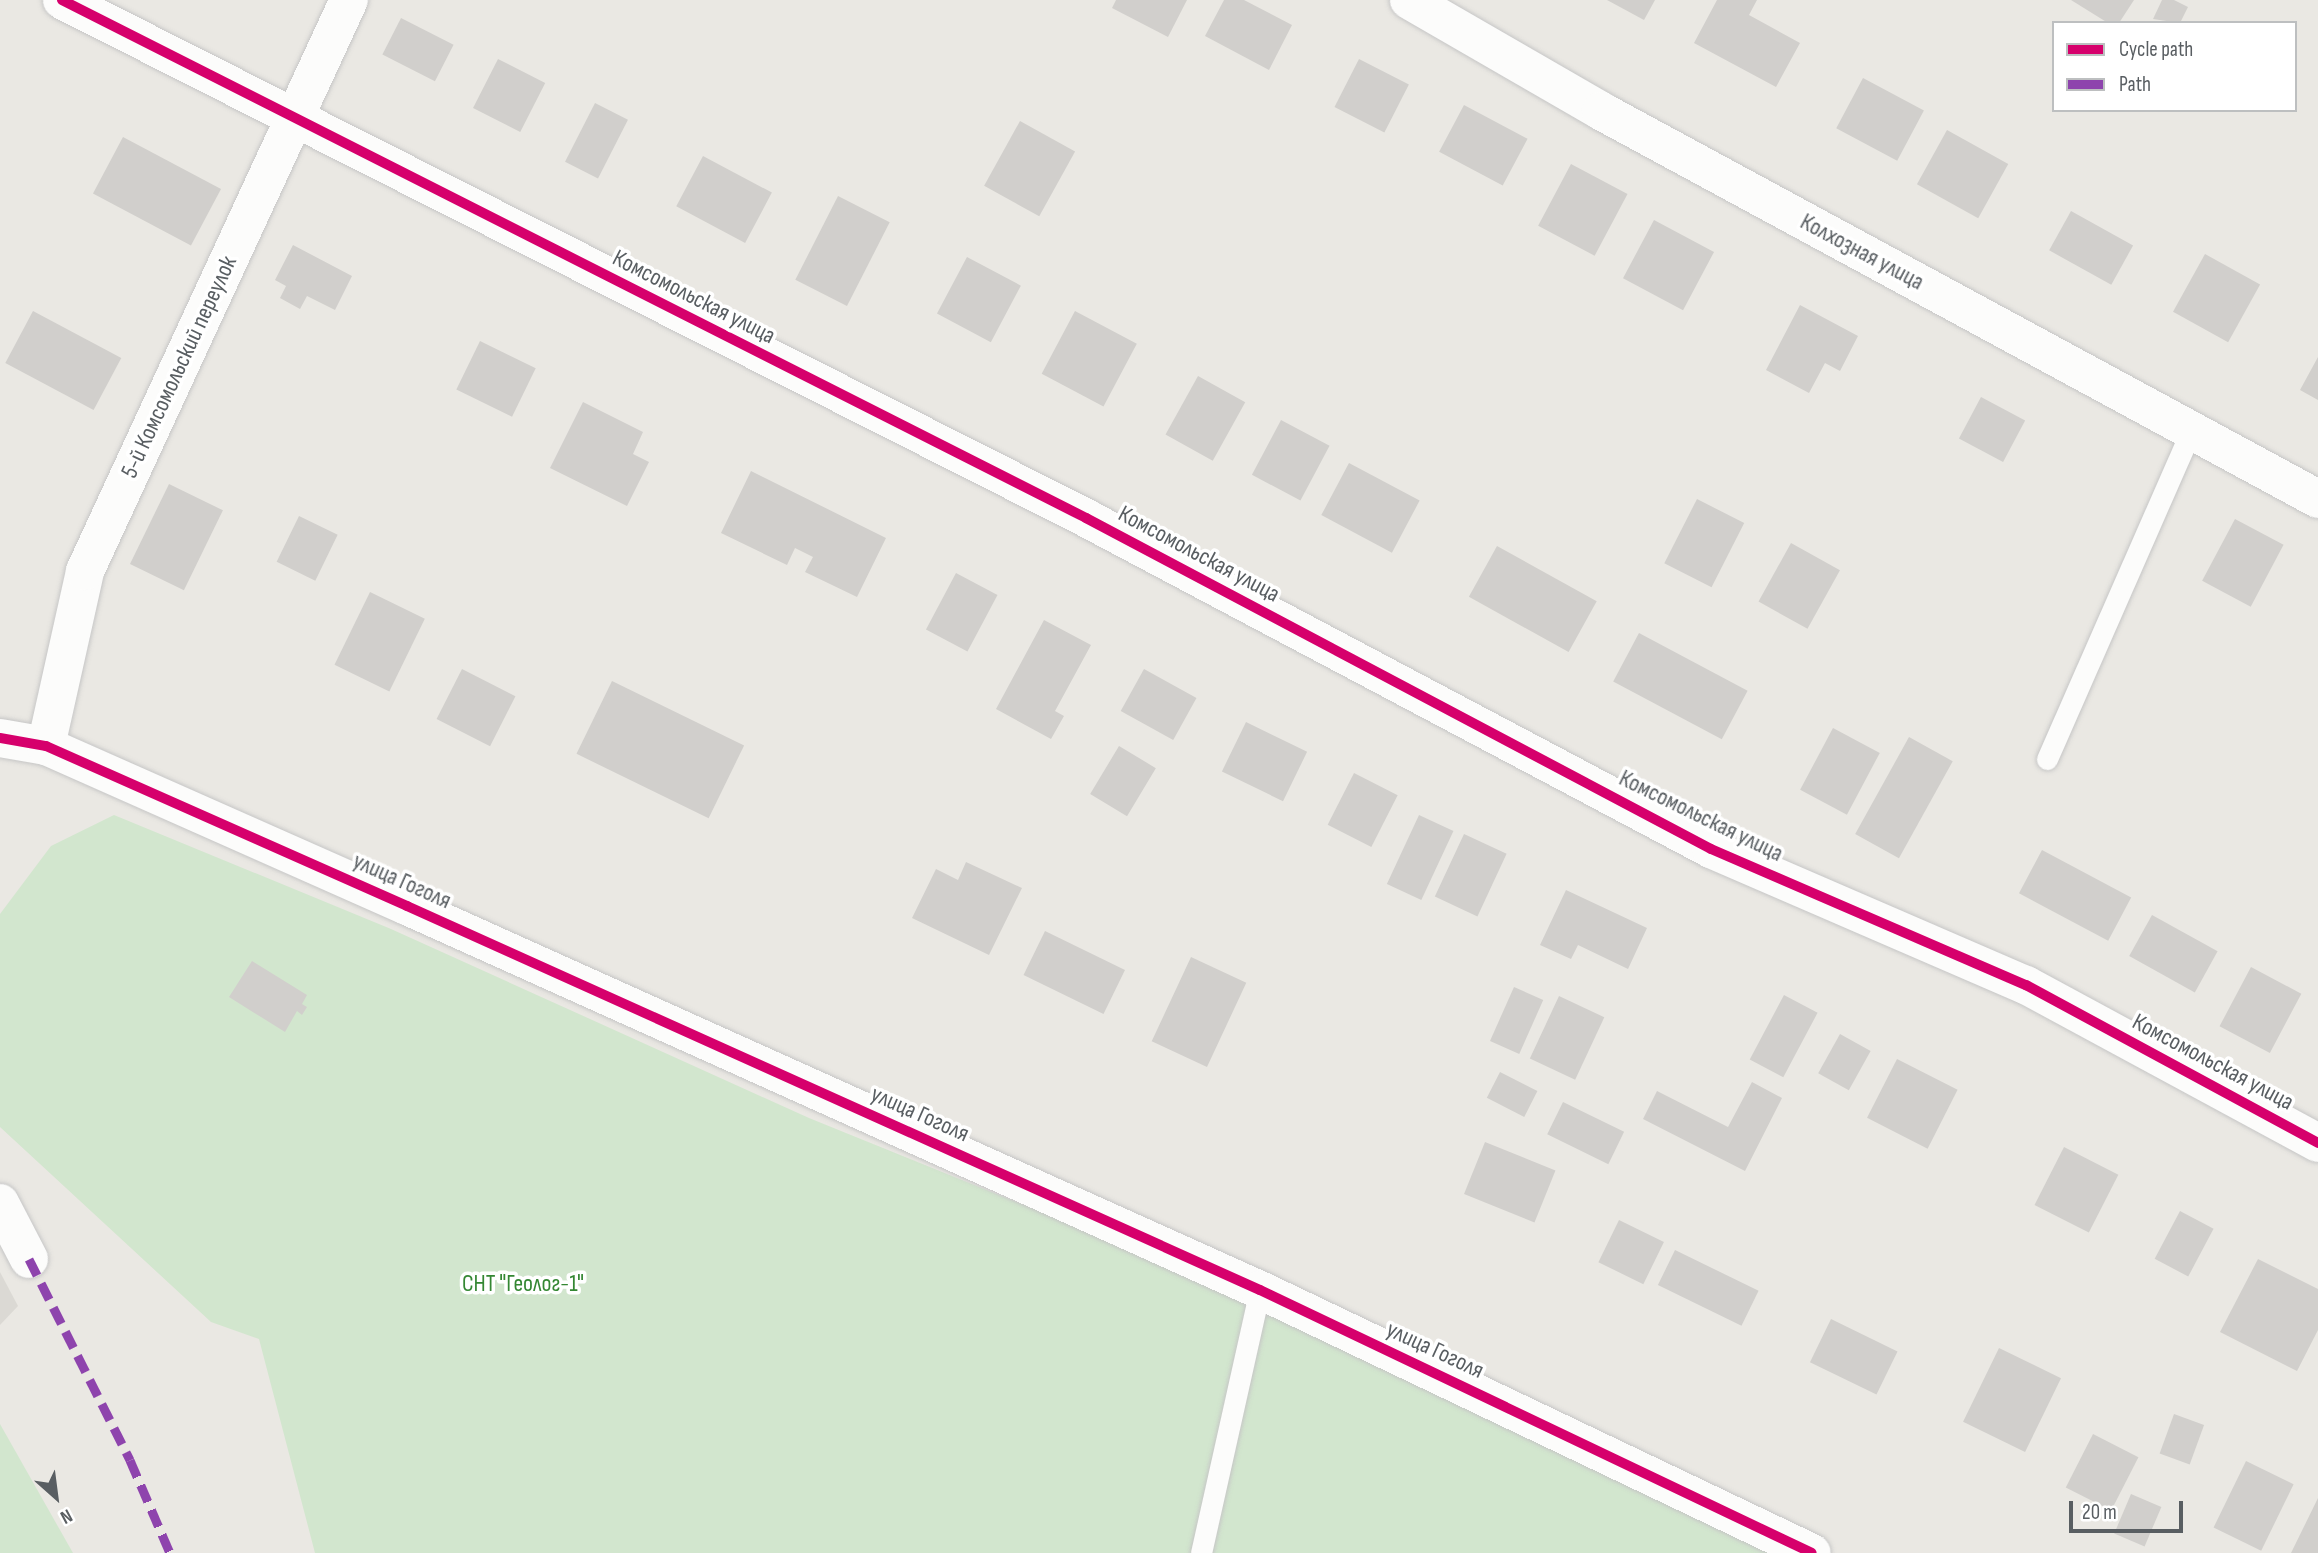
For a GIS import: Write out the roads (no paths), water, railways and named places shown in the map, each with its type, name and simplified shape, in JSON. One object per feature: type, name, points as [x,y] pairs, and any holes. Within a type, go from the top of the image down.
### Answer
[{"type":"street","name":"Комсомольская улица","points":[[62,0],[1086,518],[1711,849],[2026,985],[2318,1143]]},
{"type":"street","name":"5-й Комсомольский переулок","points":[[46,746],[85,571],[349,0]]},
{"type":"street","name":"Колхозная улица","points":[[1409,0],[1601,111],[2318,499]]},
{"type":"street","name":"улица Гоголя","points":[[0,738],[46,746],[1260,1290],[1812,1553]]},
{"type":"street","points":[[0,1203],[15,1257]]},
{"type":"lane","points":[[2047,760],[2191,431]]},
{"type":"lane","points":[[1201,1553],[1260,1290]]},
{"type":"park label","name":"СНТ \"Геолог-1\"","points":[[523,1284]]}]
